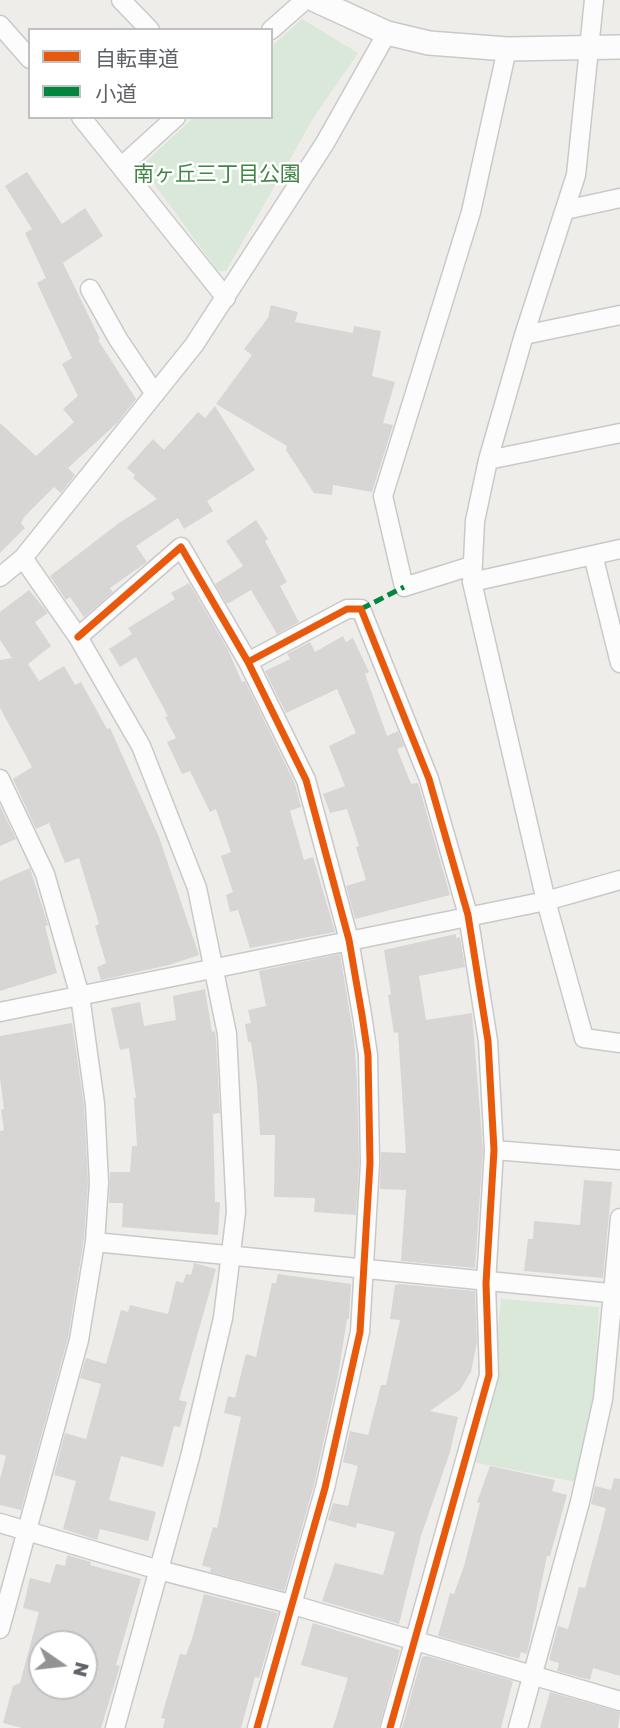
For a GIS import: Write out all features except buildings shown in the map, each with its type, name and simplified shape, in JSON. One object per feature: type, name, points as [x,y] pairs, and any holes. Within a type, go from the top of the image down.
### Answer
[{"type":"street","points":[[121,0],[148,28]]},
{"type":"street","points":[[273,28],[305,0]]},
{"type":"street","points":[[315,0],[387,33],[429,43],[507,50],[620,47]]},
{"type":"street","points":[[594,0],[576,175],[524,335],[488,460],[475,521],[472,574],[546,901],[584,1038],[620,1043]]},
{"type":"street","points":[[0,25],[28,56]]},
{"type":"street","points":[[0,577],[23,558],[155,394],[226,298],[325,143],[387,33]]},
{"type":"street","points":[[507,50],[471,212],[383,496],[404,587],[620,550]]},
{"type":"street","points":[[83,119],[226,298]]},
{"type":"street","points":[[122,166],[174,119]]},
{"type":"street","points":[[565,210],[620,198]]},
{"type":"street","points":[[90,289],[118,340],[155,394]]},
{"type":"street","points":[[524,335],[620,315]]},
{"type":"street","points":[[488,460],[620,433]]},
{"type":"street","points":[[78,637],[181,547],[248,663],[306,780],[349,940],[368,1055],[370,1163],[360,1332],[325,1489],[290,1604],[257,1728]]},
{"type":"street","points":[[593,555],[620,663]]},
{"type":"street","points":[[23,558],[78,637],[141,746],[197,888],[227,1034],[236,1212],[223,1318],[159,1570],[115,1728]]},
{"type":"street","points":[[248,663],[347,609],[361,609],[429,779],[468,915],[488,1041],[494,1150],[486,1283],[489,1375],[390,1728]]},
{"type":"street","points":[[0,779],[45,874],[80,996],[95,1104],[99,1182],[94,1242],[79,1340],[0,1629]]},
{"type":"street","points":[[0,1012],[546,901],[620,880]]},
{"type":"street","points":[[494,1150],[620,1160]]},
{"type":"street","points":[[518,1728],[603,1399],[617,1294],[620,1218]]},
{"type":"street","points":[[94,1242],[617,1294]]},
{"type":"street","points":[[0,1523],[534,1674],[620,1701]]},
{"type":"green space","name":"南ヶ丘三丁目公園","points":[[302,19],[358,53],[314,117],[226,271],[218,271],[141,166],[192,119],[273,119],[273,45]]},
{"type":"green space","points":[[501,1299],[599,1307],[594,1395],[576,1482],[473,1462],[493,1375]]},
{"type":"marked path","points":[[361,609],[404,587]]},
{"type":"cycle path","points":[[78,637],[181,547],[248,662],[306,780],[349,940],[362,1015],[368,1055],[370,1163],[360,1332],[325,1488],[257,1728]]},
{"type":"cycle path","points":[[248,662],[347,609],[361,609],[429,779],[468,915],[488,1041],[494,1150],[486,1283],[489,1375],[390,1728]]}]
